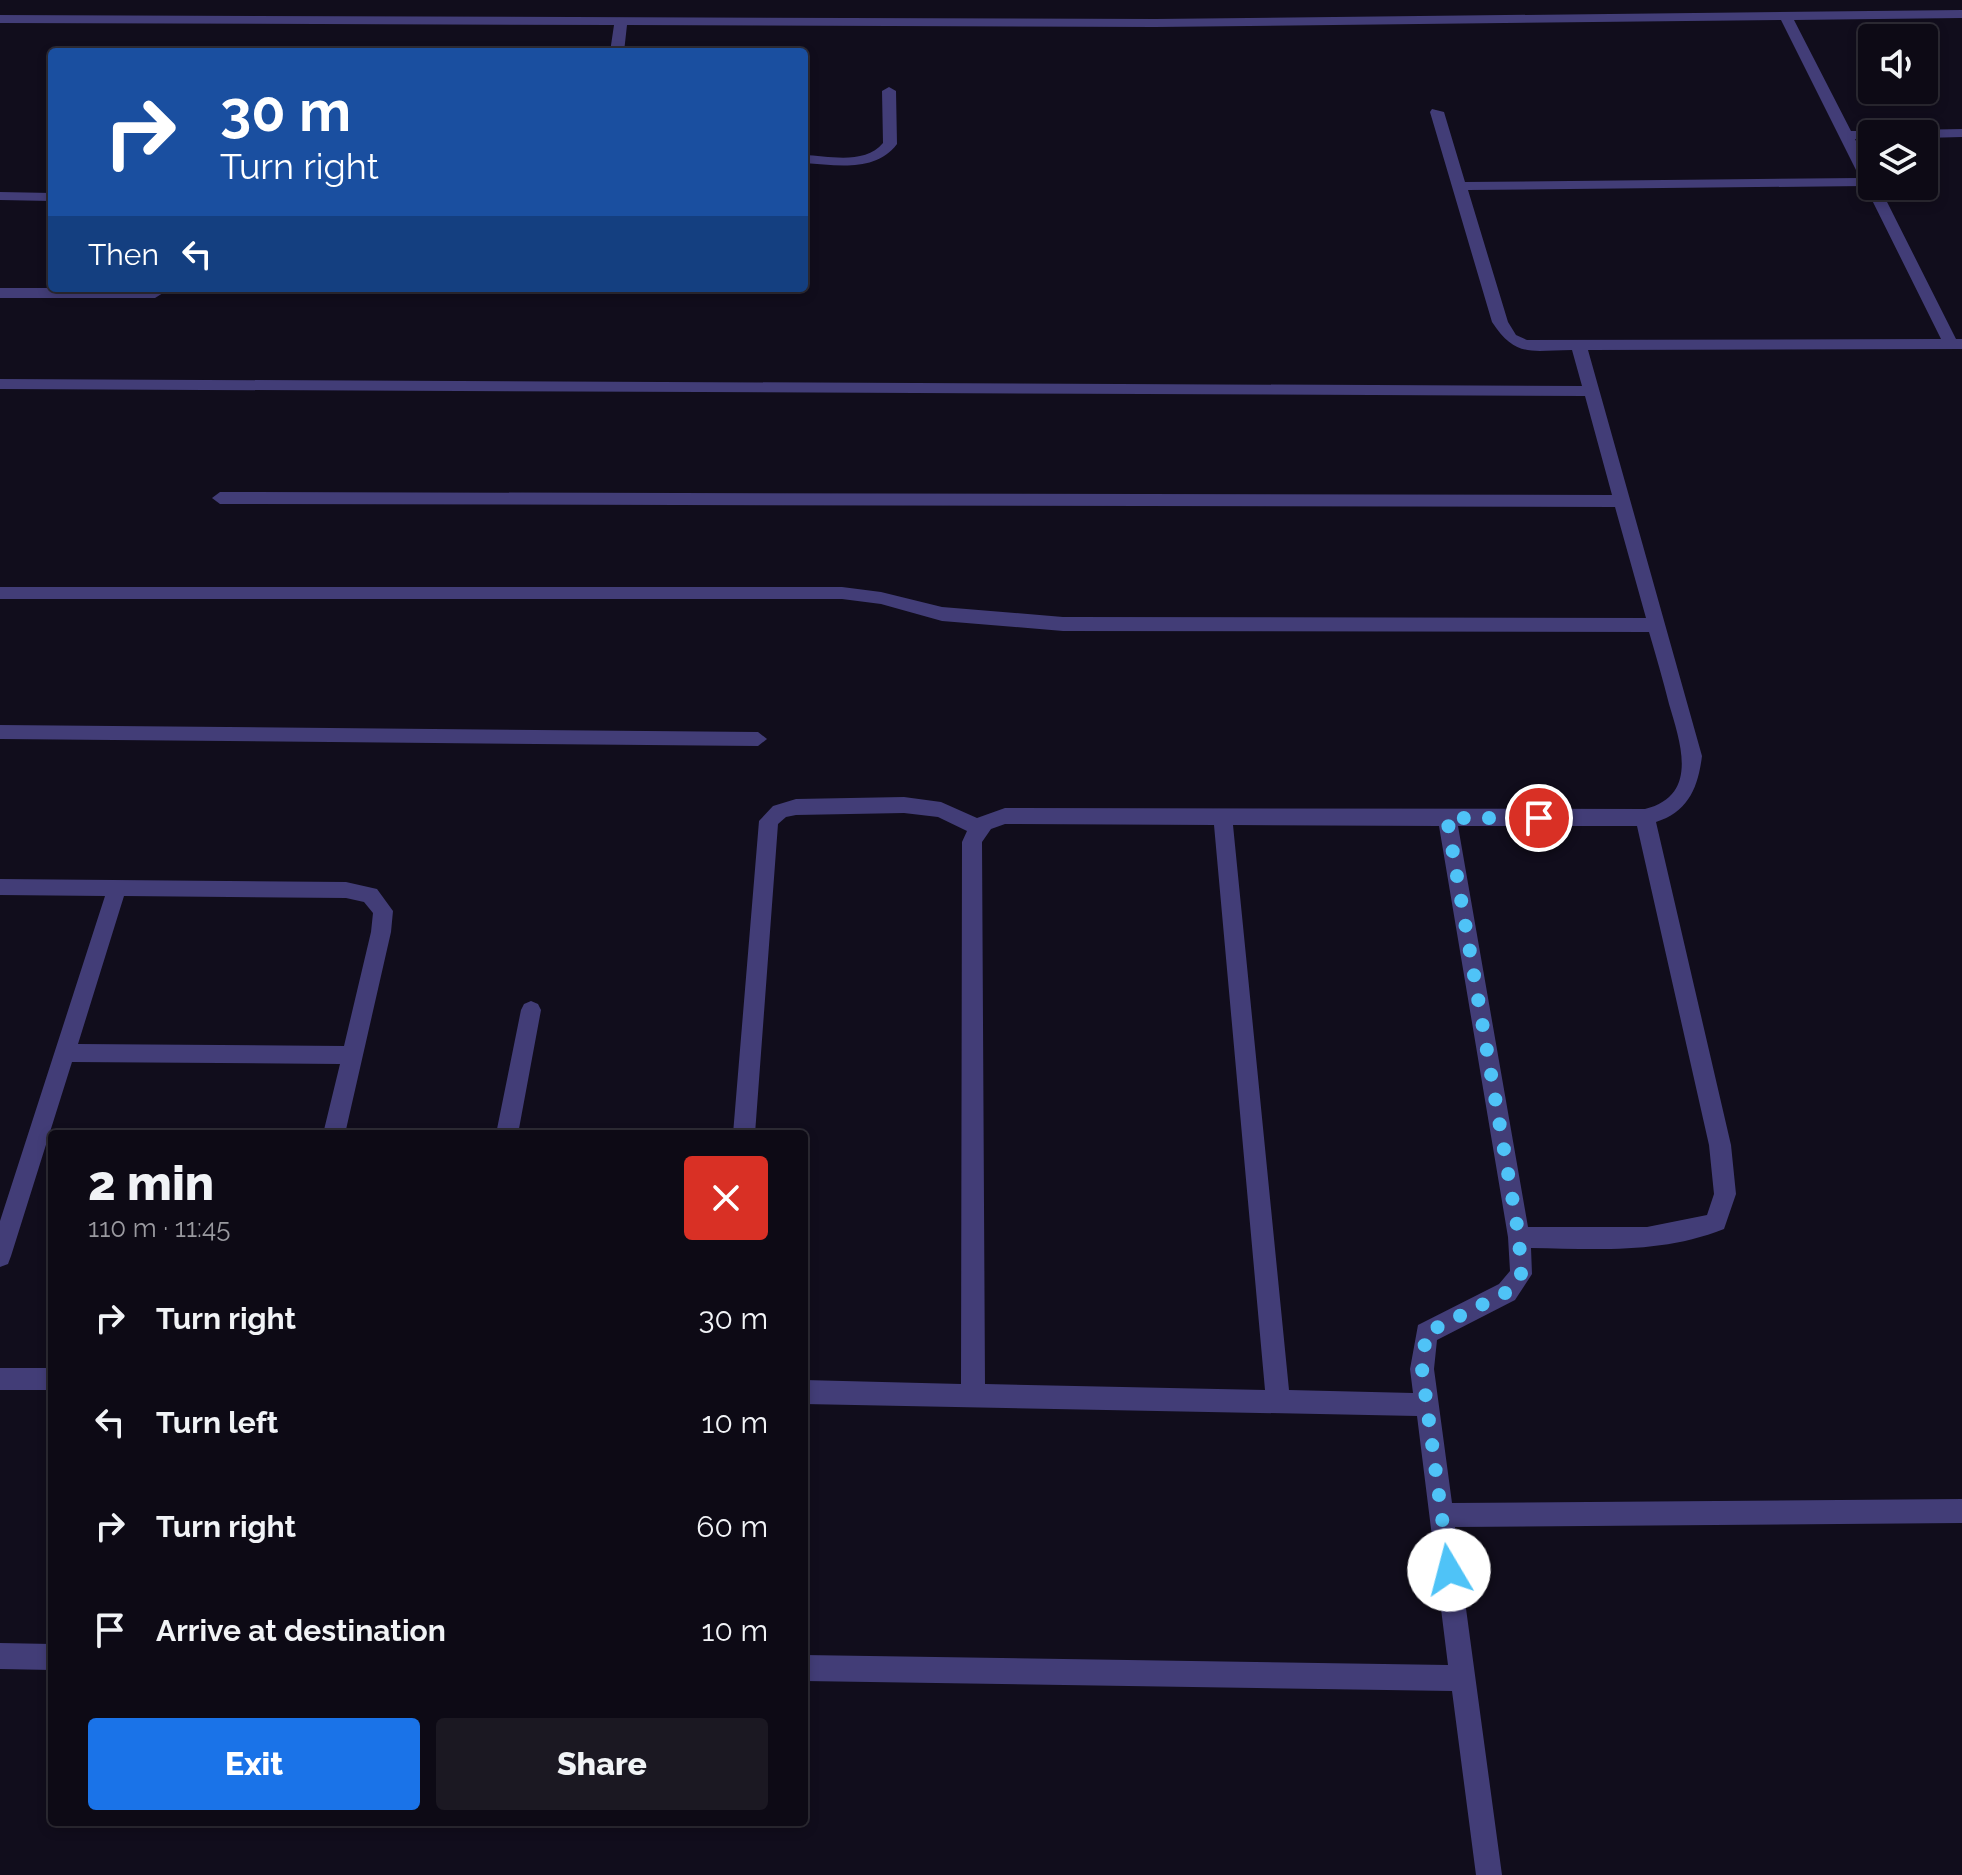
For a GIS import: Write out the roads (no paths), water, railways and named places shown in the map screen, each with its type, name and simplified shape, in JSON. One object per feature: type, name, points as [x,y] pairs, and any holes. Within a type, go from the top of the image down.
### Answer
[{"type":"street","points":[[1610,0],[1615,18]]},
{"type":"street","points":[[0,19],[1171,23],[1962,14]]},
{"type":"street","points":[[1786,16],[1858,160]]},
{"type":"street","points":[[618,48],[621,21]]},
{"type":"street","points":[[808,159],[875,158],[885,152],[890,144],[889,91]]},
{"type":"street","points":[[1437,112],[1500,322],[1511,339],[1525,345],[1956,344],[1879,200]]},
{"type":"street","points":[[1938,133],[1962,133]]},
{"type":"street","points":[[1845,135],[1858,135]]},
{"type":"street","points":[[1459,186],[1858,182]]},
{"type":"street","points":[[0,196],[48,197]]},
{"type":"street","points":[[0,293],[155,293]]},
{"type":"street","points":[[973,1396],[972,842],[978,827],[986,820],[1005,816],[1645,817],[1662,813],[1681,799],[1689,786],[1693,756],[1579,347]]},
{"type":"street","points":[[0,384],[1591,391]]},
{"type":"street","points":[[220,498],[1622,501]]},
{"type":"street","points":[[0,593],[842,593],[881,598],[942,614],[1063,624],[1657,625]]},
{"type":"street","points":[[0,732],[758,739]]},
{"type":"street","points":[[744,1130],[769,821],[780,811],[796,807],[904,805],[941,810],[978,827]]},
{"type":"street","points":[[1223,817],[1278,1402]]},
{"type":"street","points":[[1519,1237],[1668,1237],[1698,1231],[1716,1222],[1725,1194],[1720,1145],[1645,817]]},
{"type":"street","points":[[1447,818],[1519,1237],[1521,1274],[1507,1292],[1426,1333],[1422,1369],[1489,1875]]},
{"type":"street","points":[[0,887],[346,890],[370,895],[383,911],[381,932],[335,1130]]},
{"type":"street","points":[[0,1256],[117,888]]},
{"type":"street","points":[[508,1130],[531,1010]]},
{"type":"street","points":[[65,1053],[352,1055]]},
{"type":"street","points":[[0,1379],[48,1379]]},
{"type":"street","points":[[808,1392],[1427,1405]]},
{"type":"street","points":[[1442,1515],[1962,1511]]},
{"type":"street","points":[[0,1656],[48,1657]]},
{"type":"street","points":[[808,1668],[1464,1678]]}]
